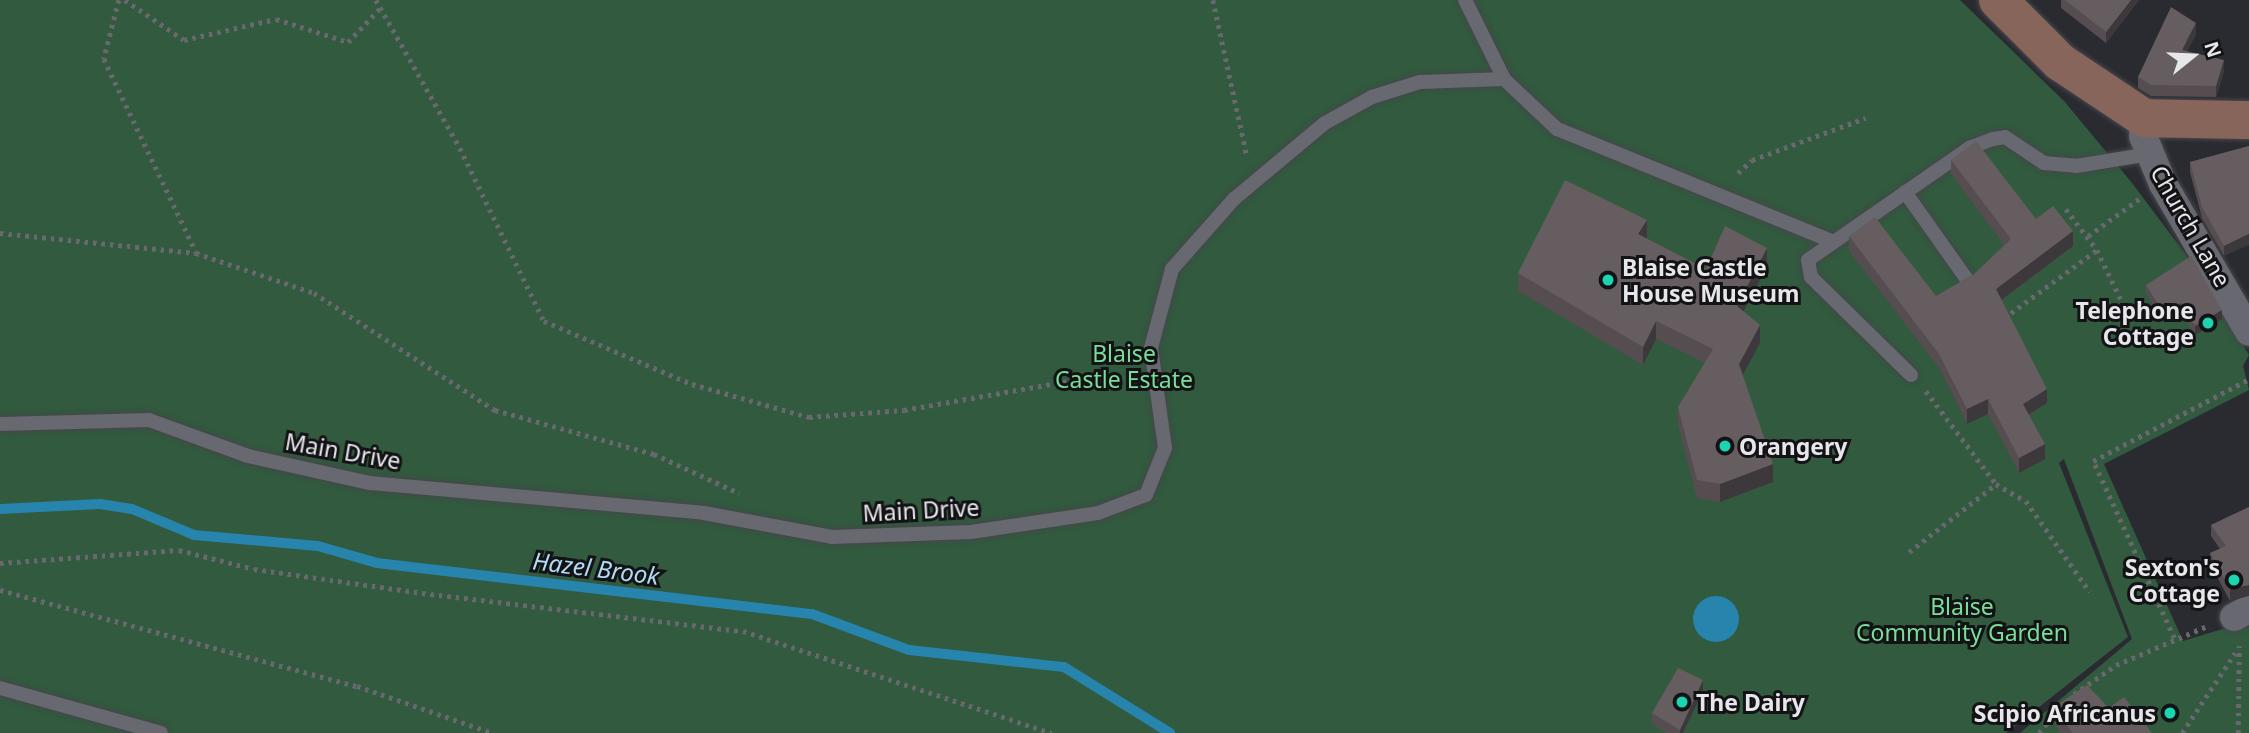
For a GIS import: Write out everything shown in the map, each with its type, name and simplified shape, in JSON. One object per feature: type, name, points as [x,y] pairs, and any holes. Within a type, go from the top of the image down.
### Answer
[{"type":"main road","points":[[1998,0],[2060,62],[2146,136],[2249,120]]},
{"type":"street","name":"Church Lane","points":[[2146,136],[2163,184],[2249,332]]},
{"type":"lane","points":[[1465,0],[1504,79],[1557,129],[1831,241]]},
{"type":"lane","name":"Main Drive","points":[[0,424],[149,420],[248,456],[370,483],[764,524],[832,537],[971,532],[1098,513],[1146,495],[1159,475],[1165,447],[1151,348],[1172,270],[1252,184],[1325,123],[1372,97],[1465,76],[1504,79]]},
{"type":"lane","points":[[1911,375],[1811,277],[1808,260],[1831,241],[1969,148],[2006,137],[2044,163],[2076,166],[2146,136]]},
{"type":"lane","points":[[1905,192],[1968,281]]},
{"type":"lane","points":[[0,688],[161,733]]},
{"type":"path","points":[[119,0],[104,59],[196,253]]},
{"type":"path","points":[[125,0],[184,40],[275,19],[348,42],[382,6]]},
{"type":"path","points":[[376,0],[382,6],[544,321],[692,384],[809,417],[904,410],[1103,375],[1157,388]]},
{"type":"path","points":[[1213,0],[1252,184]]},
{"type":"path","points":[[1738,173],[1752,160],[1865,118]]},
{"type":"path","points":[[2088,236],[2163,184]]},
{"type":"path","points":[[2067,209],[2097,250],[2129,316]]},
{"type":"path","points":[[0,233],[196,253],[314,293],[495,410],[654,454],[767,505],[764,524]]},
{"type":"path","points":[[1996,324],[2097,250]]},
{"type":"path","points":[[1911,375],[1996,484],[2026,501],[2090,592]]},
{"type":"path","points":[[2174,638],[2093,461],[2249,379]]},
{"type":"path","points":[[1909,552],[1996,484]]},
{"type":"path","points":[[0,563],[179,550],[254,569],[422,593],[743,631],[1052,733]]},
{"type":"path","points":[[0,590],[357,686],[493,733]]},
{"type":"path","points":[[2039,733],[2079,690],[2174,638],[2241,613]]},
{"type":"path","points":[[2182,733],[2235,653],[2238,733]]},
{"type":"green space","name":"Blaise Castle Estate","points":[[0,0],[1960,0],[2064,101],[2132,183],[2202,276],[2249,355],[2243,366],[2249,390],[2104,464],[2183,641],[2249,621],[2249,733],[2020,733],[2132,639],[2064,459],[2059,463],[2128,637],[2006,733],[0,733]]},
{"type":"water","points":[[1716,596],[1732,603],[1739,619],[1732,635],[1716,642],[1700,635],[1693,619],[1700,603]]},
{"type":"building","points":[[2065,0],[2131,0],[2106,32]]},
{"type":"building","points":[[2171,7],[2196,23],[2182,50],[2224,60],[2216,86],[2151,85],[2138,77]]},
{"type":"building","points":[[1976,141],[2036,219],[2053,206],[2073,231],[1996,289],[2047,389],[2023,404],[2045,444],[2019,458],[1988,399],[1967,409],[1939,354],[1849,236],[1875,217],[1936,296],[1974,274],[2011,239],[1951,160]]},
{"type":"building","points":[[2249,146],[2249,234],[2224,246],[2202,207],[2190,162]]},
{"type":"building","name":"Blaise Castle House Museum","points":[[1565,180],[1647,220],[1638,234],[1706,269],[1725,226],[1767,248],[1737,306],[1760,325],[1739,364],[1773,464],[1720,484],[1697,480],[1678,407],[1713,349],[1656,321],[1643,347],[1518,273]]},
{"type":"building","points":[[2191,256],[2222,310],[2195,326],[2181,303],[2164,314],[2146,285]]},
{"type":"building","points":[[2249,507],[2249,585],[2230,589],[2210,553],[2226,546],[2211,525]]},
{"type":"building","points":[[1678,668],[1703,680],[1680,730],[1652,713]]},
{"type":"building","points":[[2087,685],[2109,708],[2124,697],[2152,733],[2072,733],[2055,706]]},
{"type":"waterway","name":"Hazel Brook","points":[[0,509],[100,504],[132,509],[194,535],[318,546],[377,563],[812,614],[909,650],[1064,667],[1170,733]]},
{"type":"place","name":"Blaise Castle House Museum","points":[[1608,280]]},
{"type":"place","name":"Telephone Cottage","points":[[2208,323]]},
{"type":"place","name":"Orangery","points":[[1725,446]]},
{"type":"place","name":"Sexton's Cottage","points":[[2234,580]]},
{"type":"place","name":"The Dairy","points":[[1682,702]]},
{"type":"place","name":"Scipio Africanus","points":[[2170,713]]},
{"type":"park label","name":"Blaise Community Garden","points":[[1962,619]]}]
